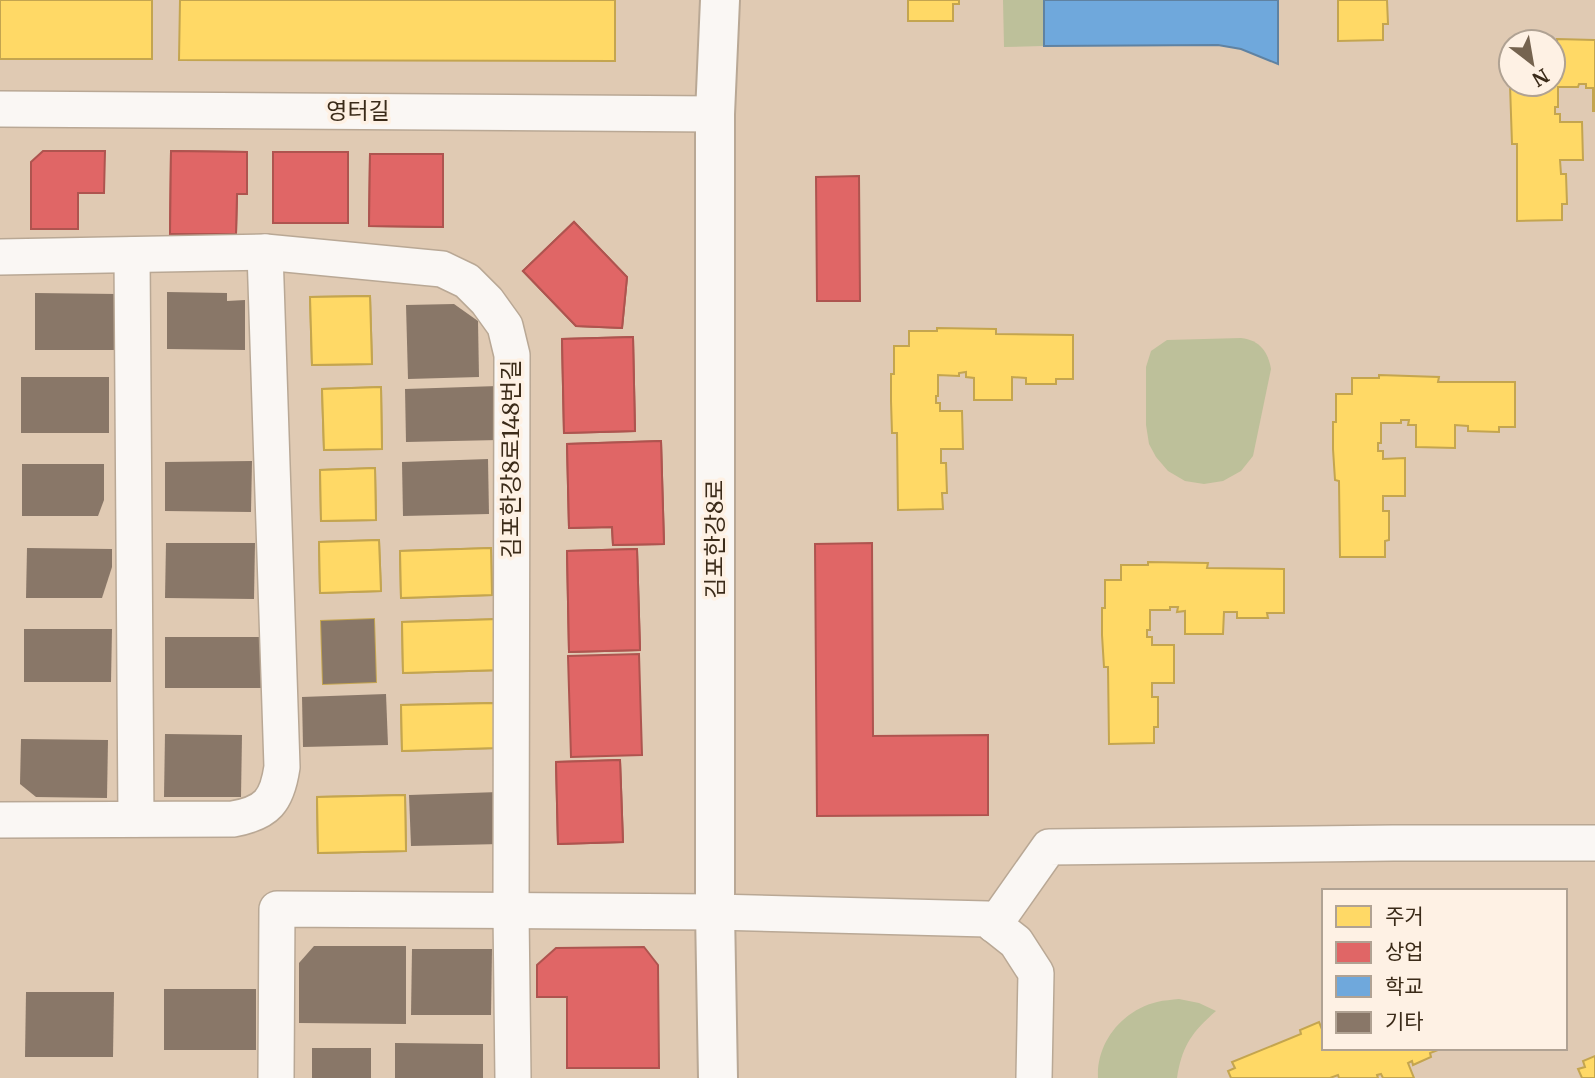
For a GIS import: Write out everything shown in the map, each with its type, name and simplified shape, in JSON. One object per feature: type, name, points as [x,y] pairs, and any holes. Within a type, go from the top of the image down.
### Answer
[{"type":"street","name":"김포한강8로","points":[[718,1078],[715,912],[715,114],[720,0]]},
{"type":"street","name":"영터길","points":[[0,109],[715,114]]},
{"type":"street","points":[[0,820],[233,819],[252,815],[268,804],[279,787],[282,767],[265,253]]},
{"type":"street","name":"김포한강8로148번길","points":[[0,257],[265,253],[442,269],[467,281],[487,301],[505,326],[512,355],[513,1078]]},
{"type":"street","points":[[132,254],[136,820]]},
{"type":"street","points":[[994,925],[1049,847],[1595,843]]},
{"type":"street","points":[[276,1078],[277,909],[715,912],[987,919],[1016,942],[1036,973],[1034,1078]]},
{"type":"green space","points":[[1003,0],[1043,0],[1043,46],[1004,47]]},
{"type":"green space","points":[[1241,338],[1253,341],[1262,348],[1271,369],[1253,456],[1241,471],[1223,481],[1204,484],[1185,481],[1168,471],[1149,444],[1146,425],[1146,367],[1151,351],[1167,340]]},
{"type":"green space","points":[[1179,999],[1199,1003],[1216,1011],[1189,1040],[1177,1078],[1098,1078],[1107,1040],[1123,1020],[1145,1006]]},
{"type":"building: 주거","points":[[0,0],[152,0],[152,59],[0,59]]},
{"type":"building: 주거","points":[[180,0],[615,0],[615,61],[179,60]]},
{"type":"building: 주거","points":[[908,0],[959,0],[959,4],[953,4],[953,21],[908,21]]},
{"type":"building: 주거","points":[[1338,0],[1387,0],[1388,24],[1383,24],[1383,40],[1338,41]]},
{"type":"building: 주거","points":[[1567,39],[1595,40],[1595,111],[1593,88],[1586,88],[1586,84],[1579,84],[1578,87],[1567,87]]},
{"type":"building: 주거","points":[[1510,98],[1558,98],[1555,114],[1560,114],[1560,122],[1582,122],[1583,160],[1560,160],[1561,174],[1566,174],[1567,204],[1562,204],[1562,220],[1517,221],[1517,144],[1512,144]]},
{"type":"building: 주거","points":[[370,296],[372,364],[312,365],[310,297]]},
{"type":"building: 주거","points":[[370,296],[372,364],[312,365],[310,297]]},
{"type":"building: 주거","points":[[937,328],[996,329],[996,334],[1073,335],[1073,379],[1056,379],[1056,384],[1026,384],[1026,378],[1012,377],[1012,400],[974,400],[974,378],[966,377],[966,372],[959,373],[959,376],[938,375],[936,403],[940,403],[940,411],[962,411],[963,449],[941,449],[941,463],[946,463],[947,493],[942,493],[943,509],[898,510],[897,433],[892,433],[891,401],[894,346],[909,346],[909,331],[937,331]]},
{"type":"building: 주거","points":[[1379,375],[1439,377],[1438,382],[1515,382],[1515,427],[1499,427],[1499,432],[1468,431],[1468,426],[1455,425],[1455,448],[1416,447],[1416,425],[1408,425],[1409,420],[1401,420],[1401,423],[1381,423],[1381,443],[1378,443],[1378,451],[1383,451],[1383,459],[1405,458],[1405,496],[1383,496],[1383,511],[1389,511],[1389,540],[1385,541],[1385,557],[1340,557],[1339,481],[1335,480],[1333,449],[1336,394],[1352,394],[1352,378],[1379,378]]},
{"type":"building: 주거","points":[[381,387],[382,449],[324,450],[322,389]]},
{"type":"building: 주거","points":[[381,387],[382,449],[324,450],[322,389]]},
{"type":"building: 주거","points":[[375,468],[376,520],[321,521],[320,470]]},
{"type":"building: 주거","points":[[375,468],[376,520],[321,521],[320,470]]},
{"type":"building: 주거","points":[[379,540],[381,591],[320,593],[319,542]]},
{"type":"building: 주거","points":[[379,540],[381,591],[320,593],[319,542]]},
{"type":"building: 주거","points":[[491,548],[492,595],[401,598],[400,551]]},
{"type":"building: 주거","points":[[491,548],[492,595],[401,598],[400,551]]},
{"type":"building: 주거","points":[[1148,562],[1208,563],[1207,568],[1284,569],[1284,613],[1267,613],[1268,618],[1237,618],[1237,612],[1224,612],[1223,634],[1185,634],[1185,611],[1177,612],[1178,607],[1170,607],[1170,610],[1150,610],[1150,630],[1147,630],[1147,637],[1152,637],[1152,645],[1174,645],[1174,683],[1152,683],[1152,697],[1158,697],[1158,727],[1154,727],[1154,743],[1109,744],[1108,667],[1104,667],[1102,635],[1105,580],[1121,580],[1121,565],[1148,565]]},
{"type":"building: 주거","points":[[374,619],[376,682],[323,684],[321,621]]},
{"type":"building: 주거","points":[[500,619],[501,670],[403,673],[402,622]]},
{"type":"building: 주거","points":[[500,619],[501,670],[403,673],[402,622]]},
{"type":"building: 주거","points":[[495,703],[496,748],[402,751],[401,705]]},
{"type":"building: 주거","points":[[495,703],[496,748],[402,751],[401,705]]},
{"type":"building: 주거","points":[[405,795],[406,851],[318,853],[317,797]]},
{"type":"building: 주거","points":[[405,795],[406,851],[318,853],[317,797]]},
{"type":"building: 주거","points":[[1319,1022],[1322,1029],[1322,1050],[1438,1050],[1430,1053],[1431,1057],[1413,1065],[1412,1061],[1408,1063],[1414,1078],[1383,1078],[1381,1074],[1377,1075],[1378,1078],[1339,1078],[1338,1075],[1330,1078],[1231,1078],[1228,1071],[1235,1068],[1232,1062],[1301,1034],[1300,1030]]},
{"type":"building: 주거","points":[[1595,1056],[1595,1078],[1582,1078],[1578,1069],[1585,1067],[1583,1061]]},
{"type":"building: 상업","points":[[43,151],[105,151],[104,193],[78,193],[78,229],[31,229],[31,162]]},
{"type":"building: 상업","points":[[171,151],[247,152],[247,194],[237,194],[236,234],[170,234]]},
{"type":"building: 상업","points":[[171,151],[247,152],[247,194],[237,194],[236,234],[170,234]]},
{"type":"building: 상업","points":[[273,152],[348,152],[348,223],[273,223]]},
{"type":"building: 상업","points":[[273,152],[348,152],[348,223],[273,223]]},
{"type":"building: 상업","points":[[370,154],[443,154],[443,227],[369,226]]},
{"type":"building: 상업","points":[[370,154],[443,154],[443,227],[369,226]]},
{"type":"building: 상업","points":[[859,176],[860,301],[817,301],[816,177]]},
{"type":"building: 상업","points":[[574,222],[627,277],[622,328],[576,326],[523,271]]},
{"type":"building: 상업","points":[[574,222],[627,277],[622,328],[576,326],[523,271]]},
{"type":"building: 상업","points":[[633,337],[635,431],[564,433],[562,339]]},
{"type":"building: 상업","points":[[633,337],[635,431],[564,433],[562,339]]},
{"type":"building: 상업","points":[[661,441],[664,544],[613,545],[612,527],[569,528],[567,444]]},
{"type":"building: 상업","points":[[661,441],[664,544],[613,545],[612,527],[569,528],[567,444]]},
{"type":"building: 상업","points":[[872,543],[873,736],[988,735],[988,815],[817,816],[815,544]]},
{"type":"building: 상업","points":[[637,549],[640,650],[569,652],[567,551]]},
{"type":"building: 상업","points":[[637,549],[640,650],[569,652],[567,551]]},
{"type":"building: 상업","points":[[639,654],[642,755],[571,757],[568,656]]},
{"type":"building: 상업","points":[[620,760],[623,842],[558,844],[556,762]]},
{"type":"building: 상업","points":[[620,760],[623,842],[558,844],[556,762]]},
{"type":"building: 상업","points":[[644,947],[658,965],[659,1068],[567,1068],[567,997],[537,997],[537,965],[556,948]]},
{"type":"building: 학교","points":[[1044,0],[1278,0],[1278,64],[1241,49],[1218,45],[1044,46]]},
{"type":"building: 기타","points":[[167,292],[227,293],[227,301],[245,300],[245,350],[167,349]]},
{"type":"building: 기타","points":[[35,293],[117,294],[116,350],[35,350]]},
{"type":"building: 기타","points":[[454,304],[478,321],[479,377],[408,379],[406,305]]},
{"type":"building: 기타","points":[[21,377],[109,377],[109,433],[21,433]]},
{"type":"building: 기타","points":[[498,386],[499,440],[406,442],[405,389]]},
{"type":"building: 기타","points":[[488,459],[489,514],[403,516],[402,462]]},
{"type":"building: 기타","points":[[252,461],[251,512],[165,511],[165,462]]},
{"type":"building: 기타","points":[[22,464],[104,464],[104,500],[98,516],[22,516]]},
{"type":"building: 기타","points":[[166,543],[255,543],[254,599],[165,598]]},
{"type":"building: 기타","points":[[27,548],[112,549],[112,567],[102,598],[26,598]]},
{"type":"building: 기타","points":[[374,619],[376,682],[323,684],[321,621]]},
{"type":"building: 기타","points":[[24,629],[112,629],[111,682],[24,682]]},
{"type":"building: 기타","points":[[165,637],[263,637],[262,688],[165,688]]},
{"type":"building: 기타","points":[[386,694],[388,745],[303,747],[302,697]]},
{"type":"building: 기타","points":[[165,734],[242,735],[241,797],[164,797]]},
{"type":"building: 기타","points":[[21,739],[108,740],[107,798],[36,797],[20,784]]},
{"type":"building: 기타","points":[[499,792],[501,844],[411,846],[409,795]]},
{"type":"building: 기타","points":[[314,946],[406,946],[406,1024],[299,1023],[299,963]]},
{"type":"building: 기타","points":[[412,949],[492,949],[491,1015],[411,1015]]},
{"type":"building: 기타","points":[[164,989],[256,989],[256,1050],[164,1050]]},
{"type":"building: 기타","points":[[26,992],[114,992],[113,1057],[25,1057]]},
{"type":"building: 기타","points":[[395,1043],[483,1044],[483,1078],[395,1078]]},
{"type":"building: 기타","points":[[312,1048],[371,1048],[371,1078],[312,1078]]}]
